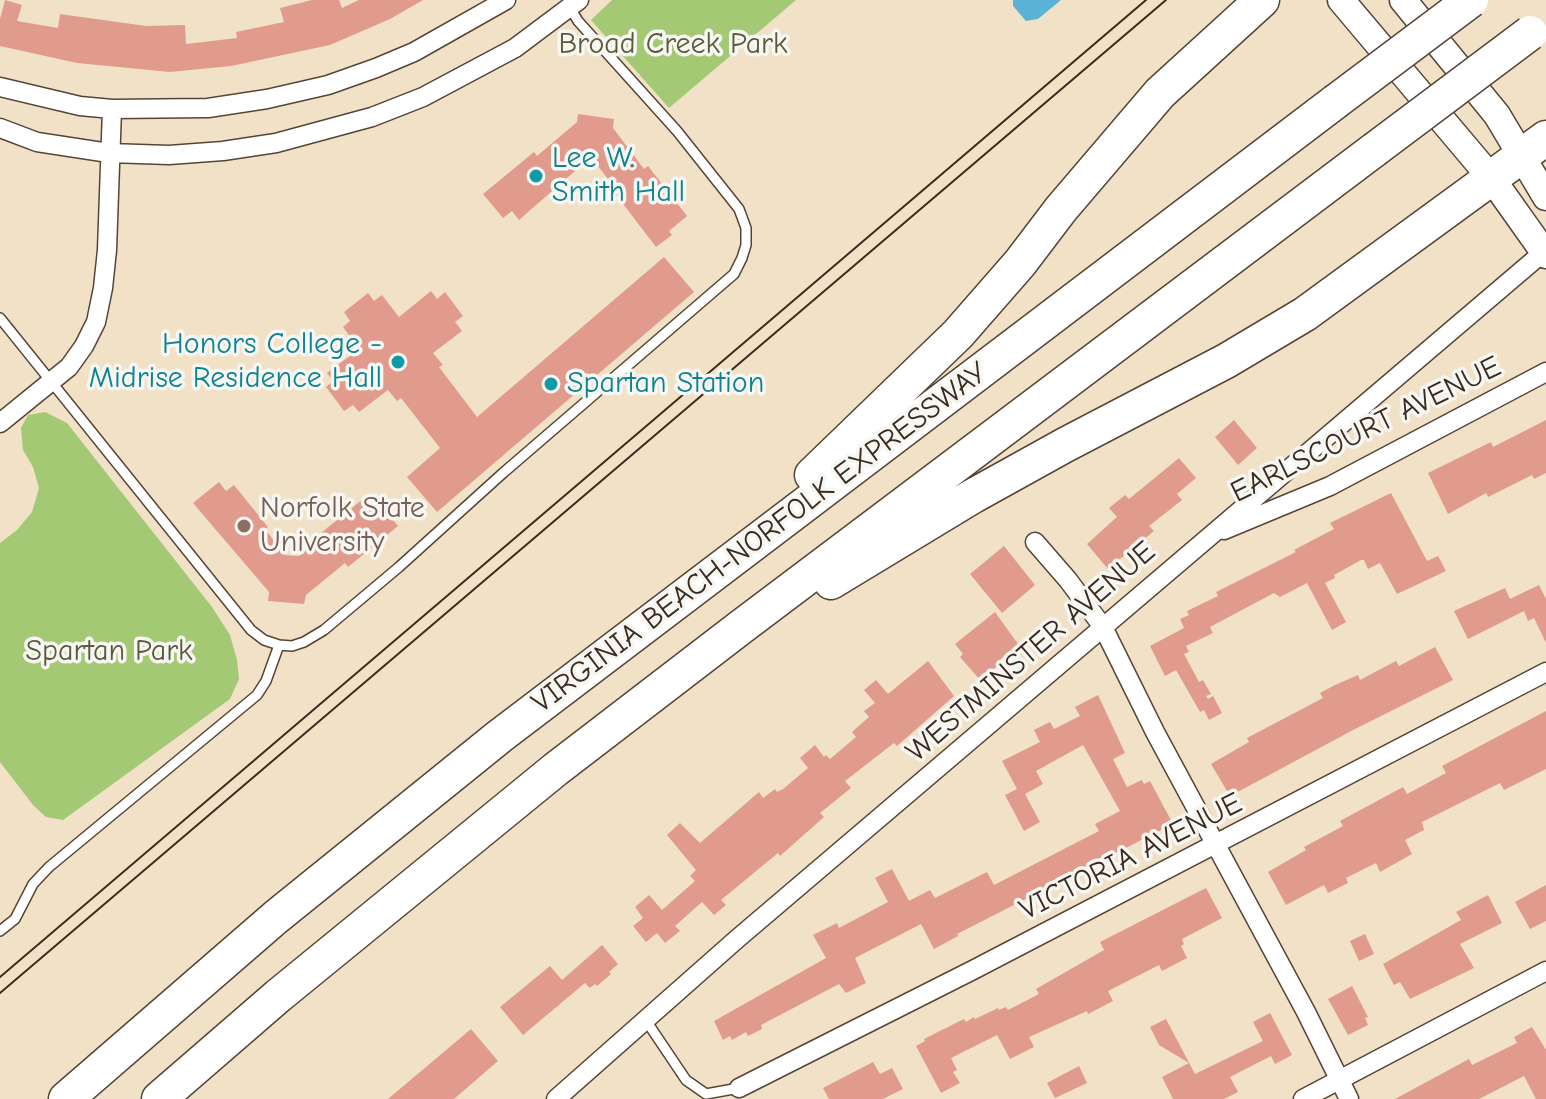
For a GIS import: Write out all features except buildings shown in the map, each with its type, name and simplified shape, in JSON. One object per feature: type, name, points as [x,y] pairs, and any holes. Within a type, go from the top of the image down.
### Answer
[{"type":"highway","points":[[710,574],[958,334],[1160,93],[1262,0]]},
{"type":"highway","name":"VIRGINIA BEACH-NORFOLK EXPRESSWAY","points":[[66,1099],[223,962],[386,827],[710,574],[1471,0]]},
{"type":"highway","name":"VIRGINIA BEACH-NORFOLK EXPRESSWAY","points":[[159,1099],[443,860],[741,627],[1538,27]]},
{"type":"highway","points":[[741,627],[820,589],[973,496],[1265,338],[1355,280],[1535,146]]},
{"type":"main road","points":[[1341,0],[1492,179],[1545,252]]},
{"type":"main road","points":[[1403,0],[1480,92],[1535,146],[1546,197]]},
{"type":"street","points":[[0,87],[80,106],[112,109],[208,108],[267,99],[328,85],[414,52],[506,0]]},
{"type":"street","points":[[0,128],[37,142],[109,153],[169,155],[276,143],[372,117],[462,77],[515,48],[571,3]]},
{"type":"street","points":[[0,423],[69,367],[96,322],[107,250],[112,109]]},
{"type":"street","name":"WESTMINSTER AVENUE","points":[[556,1099],[645,1019],[1210,535],[1545,252]]},
{"type":"street","name":"EARLSCOURT AVENUE","points":[[1210,535],[1271,513],[1330,486],[1546,372]]},
{"type":"street","points":[[1035,542],[1103,627],[1349,1099]]},
{"type":"street","name":"VICTORIA AVENUE","points":[[739,1088],[1546,672]]},
{"type":"street","points":[[1303,1099],[1546,971]]},
{"type":"lane","points":[[0,318],[251,630],[264,640],[279,645],[292,646],[304,642],[324,630],[734,274],[742,258],[746,228],[739,209],[677,131],[578,21],[571,3]]},
{"type":"lane","points":[[0,931],[15,919],[33,884],[49,867],[257,695],[266,681],[279,645]]},
{"type":"lane","points":[[645,1019],[686,1080],[706,1094],[739,1088]]},
{"type":"green space","name":"Broad Creek Park","points":[[612,0],[796,0],[669,108],[591,20]]},
{"type":"green space","name":"Spartan Park","points":[[45,412],[67,423],[212,607],[230,635],[239,679],[230,699],[63,820],[46,817],[0,762],[0,543],[17,530],[32,512],[39,488],[33,467],[23,450],[21,428],[28,415]]},
{"type":"water","points":[[1013,0],[1061,0],[1038,19],[1026,21],[1013,6]]},
{"type":"tram line","points":[[0,977],[1146,0]]},
{"type":"tram line","points":[[0,993],[1166,0]]},
{"type":"place","name":"Lee W. Smith Hall","points":[[536,176]]},
{"type":"place","name":"Honors College - Midrise Residence Hall","points":[[398,362]]},
{"type":"place","name":"Spartan Station","points":[[551,384]]},
{"type":"place","name":"Norfolk State University","points":[[244,526]]}]
